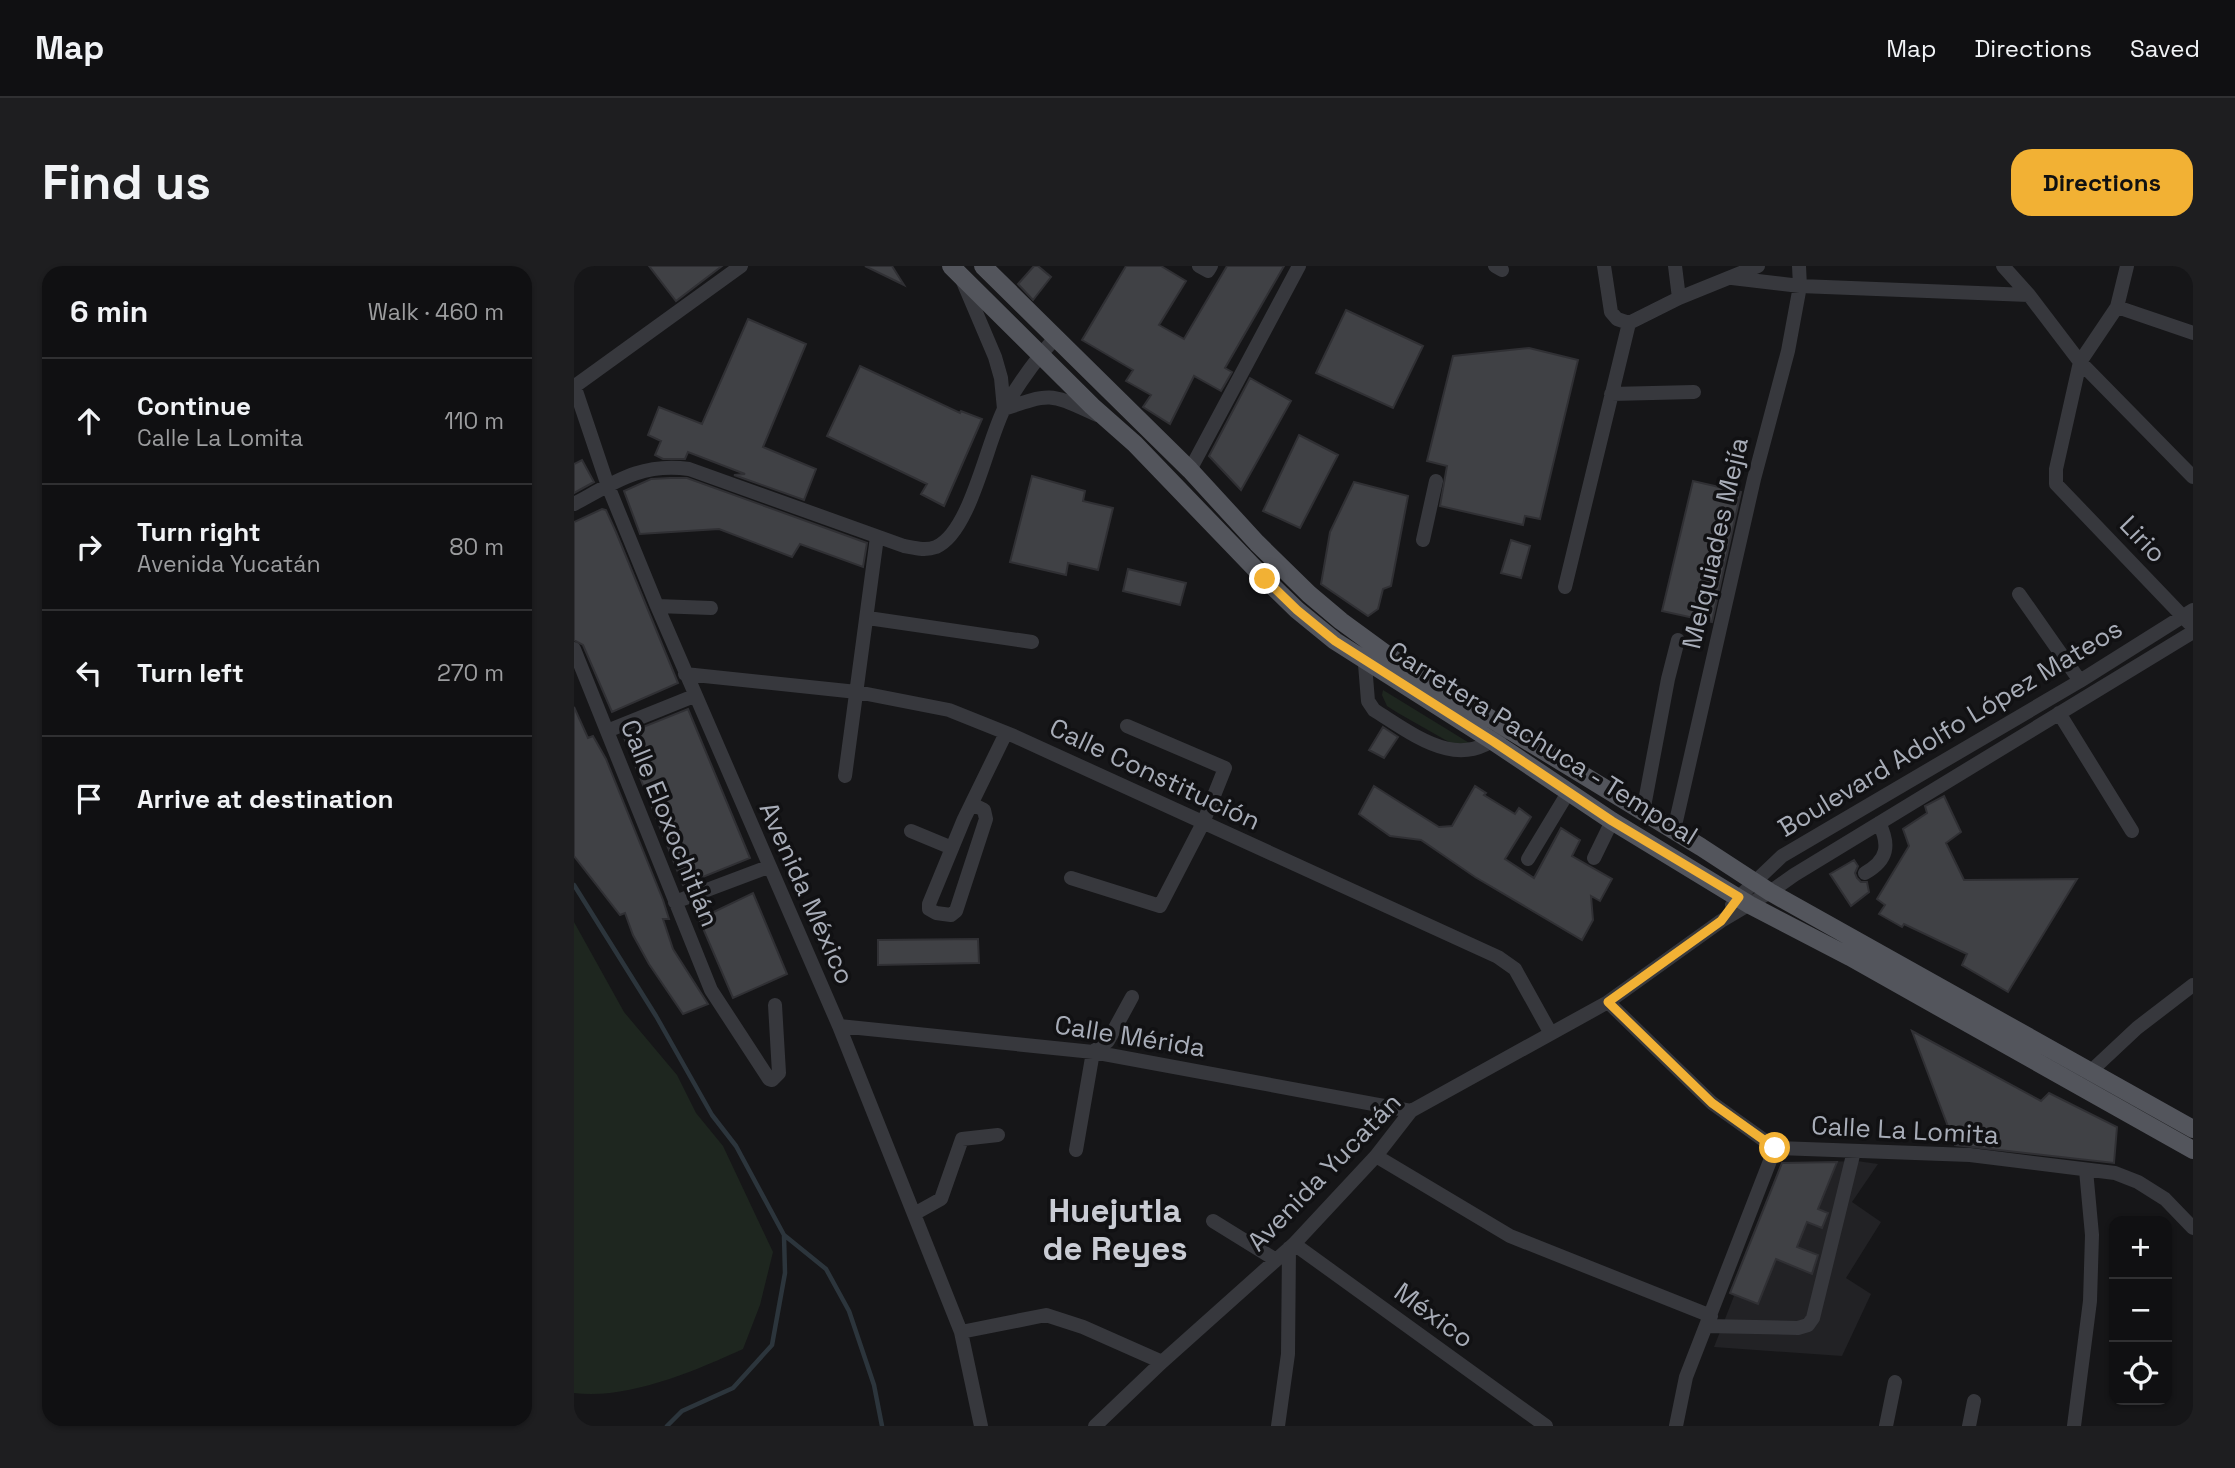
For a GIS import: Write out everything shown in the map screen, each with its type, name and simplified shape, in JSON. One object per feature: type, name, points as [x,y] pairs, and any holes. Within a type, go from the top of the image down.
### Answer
[{"type":"main road","name":"Carretera Pachuca - Tempoal","points":[[989,268],[1309,594],[1393,659],[1674,830],[1938,996],[2193,1150]]},
{"type":"main road","name":"Carretera Pachuca - Tempoal","points":[[956,271],[1135,444],[1297,610],[1335,641],[1615,823],[1744,901],[2090,1072],[2193,1129]]},
{"type":"main road","points":[[1615,823],[1636,809]]},
{"type":"street","points":[[574,385],[741,266]]},
{"type":"street","points":[[1199,266],[1208,271],[1211,266]]},
{"type":"street","points":[[1190,470],[1299,266]]},
{"type":"street","points":[[1604,266],[1611,312],[1623,321]]},
{"type":"street","points":[[1675,266],[1679,298]]},
{"type":"street","points":[[1623,321],[1758,266]]},
{"type":"street","name":"Melquiades Mejía","points":[[1674,830],[1754,479],[1788,351],[1800,286],[1799,266]]},
{"type":"street","points":[[2003,266],[2081,362],[2193,477]]},
{"type":"street","points":[[2081,362],[2118,307],[2127,266]]},
{"type":"street","points":[[956,271],[995,357],[1001,378],[1004,409]]},
{"type":"street","points":[[1732,278],[1800,286],[2029,295]]},
{"type":"street","points":[[2118,307],[2193,333]]},
{"type":"street","points":[[1565,587],[1611,394],[1623,321]]},
{"type":"street","points":[[574,504],[646,469],[667,466],[689,469],[904,546],[924,550],[935,547],[948,538],[958,525],[980,477],[1004,409],[1041,354],[1056,337]]},
{"type":"street","name":"Lirio","points":[[2081,362],[2056,469],[2056,484],[2188,613],[2193,631]]},
{"type":"street","name":"Avenida México","points":[[574,385],[608,486],[657,606],[839,1026],[961,1332],[981,1426]]},
{"type":"street","points":[[1611,394],[1694,392]]},
{"type":"street","points":[[1004,409],[1039,397],[1053,396],[1108,420]]},
{"type":"street","points":[[1423,540],[1436,481]]},
{"type":"street","points":[[845,776],[877,537]]},
{"type":"street","points":[[2020,594],[2080,681]]},
{"type":"street","points":[[657,606],[711,608]]},
{"type":"street","name":"Boulevard Adolfo López Mateos","points":[[1763,887],[1782,856],[2080,681],[2188,613]]},
{"type":"street","points":[[868,618],[1032,642]]},
{"type":"street","name":"Boulevard Adolfo López Mateos","points":[[1744,901],[1763,887],[1794,875],[2193,631]]},
{"type":"street","points":[[1363,637],[1368,701],[1374,710],[1444,750],[1462,752],[1494,742],[1507,728]]},
{"type":"street","points":[[1636,809],[1678,640]]},
{"type":"street","name":"Calle Eloxochitlán","points":[[574,649],[711,990],[772,1080],[779,1073],[775,1005]]},
{"type":"street","name":"Calle Constitución","points":[[685,674],[858,692],[949,710],[1006,733],[1498,957],[1515,969],[1550,1032]]},
{"type":"street","points":[[607,731],[694,696]]},
{"type":"street","points":[[2059,713],[2132,831]]},
{"type":"street","points":[[1072,878],[1160,906],[1203,823],[1225,768],[1127,726]]},
{"type":"street","points":[[972,804],[987,814],[956,911],[951,915],[936,913],[929,909],[929,904],[952,848],[972,804],[1006,733]]},
{"type":"street","points":[[1528,859],[1569,791]]},
{"type":"street","points":[[1865,873],[1881,861],[1886,849],[1887,837],[1876,801]]},
{"type":"street","points":[[1594,858],[1615,823]]},
{"type":"street","points":[[911,831],[952,848]]},
{"type":"street","points":[[676,902],[768,867]]},
{"type":"street","name":"Avenida Yucatán","points":[[1095,1426],[1292,1246],[1376,1156],[1411,1111],[1608,1002],[1721,921],[1744,901]]},
{"type":"street","points":[[2090,1072],[2137,1028],[2193,985]]},
{"type":"street","points":[[1076,1150],[1093,1052],[1108,1041],[1132,997]]},
{"type":"street","name":"Calle La Lomita","points":[[1608,1002],[1712,1103],[1775,1148],[1970,1155],[2115,1173],[2138,1182],[2165,1199],[2193,1228]]},
{"type":"street","name":"Calle Mérida","points":[[839,1026],[1093,1052],[1411,1111]]},
{"type":"street","points":[[914,1214],[941,1199],[962,1139],[998,1135]]},
{"type":"street","points":[[1676,1426],[1686,1377],[1775,1148]]},
{"type":"street","points":[[1376,1156],[1510,1236],[1709,1321],[1798,1328],[1808,1325],[1813,1318],[1854,1151]]},
{"type":"street","points":[[2074,1426],[2090,1301],[2092,1235],[2086,1170]]},
{"type":"street","points":[[1213,1222],[1276,1260]]},
{"type":"street","points":[[1278,1426],[1288,1354],[1292,1246]]},
{"type":"street","name":"México","points":[[1292,1246],[1546,1426]]},
{"type":"street","points":[[961,1332],[1046,1315],[1083,1327],[1162,1362]]},
{"type":"street","points":[[1886,1426],[1895,1382]]},
{"type":"street","points":[[1969,1426],[1974,1401]]},
{"type":"shaded area","points":[[1383,690],[1471,744],[1456,746],[1398,713],[1387,706],[1382,695]]},
{"type":"shaded area","points":[[574,922],[624,1012],[677,1075],[696,1113],[723,1146],[773,1252],[760,1305],[743,1349],[660,1382],[595,1394],[574,1393]]},
{"type":"shaded area","points":[[1857,1161],[1878,1164],[1852,1202],[1881,1222],[1846,1278],[1871,1294],[1842,1356],[1714,1347],[1734,1296],[1730,1294],[1782,1163]]},
{"type":"building","points":[[649,266],[722,266],[676,301]]},
{"type":"building","points":[[865,266],[892,266],[904,285]]},
{"type":"building","points":[[1034,266],[1038,266],[1051,277],[1033,300],[1018,284]]},
{"type":"building","points":[[1126,266],[1161,266],[1186,281],[1159,325],[1184,339],[1227,266],[1284,266],[1225,368],[1232,372],[1221,391],[1194,376],[1170,424],[1143,407],[1151,395],[1126,381],[1133,370],[1082,340]]},
{"type":"building","points":[[1346,310],[1423,346],[1393,408],[1316,373]]},
{"type":"building","points":[[748,319],[806,344],[763,447],[816,469],[804,500],[734,475],[745,474],[688,452],[685,459],[663,459],[655,455],[661,441],[648,435],[659,407],[702,424]]},
{"type":"building","points":[[1529,348],[1578,360],[1540,519],[1525,516],[1523,525],[1440,506],[1447,466],[1427,461],[1453,356]]},
{"type":"building","points":[[860,366],[960,413],[961,411],[982,419],[944,506],[921,494],[927,484],[827,436]]},
{"type":"building","points":[[1250,378],[1291,401],[1241,490],[1209,456]]},
{"type":"building","points":[[1299,435],[1338,455],[1300,528],[1263,511]]},
{"type":"building","points":[[582,460],[594,482],[574,493],[574,464]]},
{"type":"building","points":[[1032,476],[1085,491],[1083,501],[1113,508],[1098,570],[1068,563],[1066,575],[1010,562]]},
{"type":"building","points":[[687,478],[867,543],[863,567],[800,544],[792,557],[719,529],[640,534],[624,491],[651,479]]},
{"type":"building","points":[[1693,481],[1741,492],[1712,622],[1662,611]]},
{"type":"building","points":[[1354,482],[1408,496],[1391,586],[1383,589],[1378,609],[1368,616],[1321,584],[1330,532]]},
{"type":"building","points":[[602,509],[606,510],[616,532],[678,683],[612,712],[583,645],[574,640],[574,522]]},
{"type":"building","points":[[1511,540],[1530,546],[1521,578],[1501,573]]},
{"type":"building","points":[[1128,569],[1186,583],[1180,605],[1123,591]]},
{"type":"building","points":[[574,707],[588,738],[593,736],[606,759],[663,900],[669,919],[663,919],[673,949],[708,1004],[683,1014],[649,964],[633,935],[625,913],[620,915],[574,856]]},
{"type":"building","points":[[688,709],[750,858],[683,885],[623,735]]},
{"type":"building","points":[[1383,727],[1398,737],[1384,758],[1369,750]]},
{"type":"building","points":[[1374,786],[1439,827],[1452,826],[1475,786],[1486,793],[1484,795],[1515,814],[1519,808],[1531,817],[1505,859],[1534,878],[1561,828],[1580,840],[1572,856],[1612,879],[1600,901],[1591,896],[1593,920],[1582,940],[1475,877],[1421,840],[1390,836],[1359,814]]},
{"type":"building","points":[[1944,796],[1961,832],[1946,843],[1964,880],[2077,879],[2008,992],[1962,965],[1967,954],[1904,924],[1902,927],[1879,914],[1885,905],[1877,899],[1909,846],[1903,829],[1927,813],[1925,806]]},
{"type":"building","points":[[1854,860],[1858,866],[1855,873],[1857,878],[1861,882],[1867,882],[1869,892],[1851,906],[1830,874]]},
{"type":"building","points":[[753,893],[787,974],[733,998],[699,919]]},
{"type":"building","points":[[978,939],[979,963],[878,965],[878,940]]},
{"type":"building","points":[[1912,1031],[2041,1101],[2049,1093],[2117,1127],[2114,1163],[1955,1145]]},
{"type":"building","points":[[1837,1162],[1818,1209],[1828,1213],[1822,1228],[1807,1222],[1797,1247],[1818,1255],[1812,1274],[1776,1259],[1758,1304],[1730,1293],[1782,1163]]},
{"type":"waterway","points":[[574,885],[656,1016],[712,1115],[736,1146],[784,1235],[826,1269],[849,1311],[874,1385],[882,1426]]},
{"type":"waterway","points":[[667,1426],[682,1411],[733,1388],[772,1345],[785,1273],[784,1236]]},
{"type":"district","name":"Huejutla de Reyes","points":[[1115,1229]]},
{"type":"route","points":[[1265,579],[1335,641],[1612,821],[1739,897],[1721,921],[1608,1002],[1712,1103],[1775,1148]]}]
